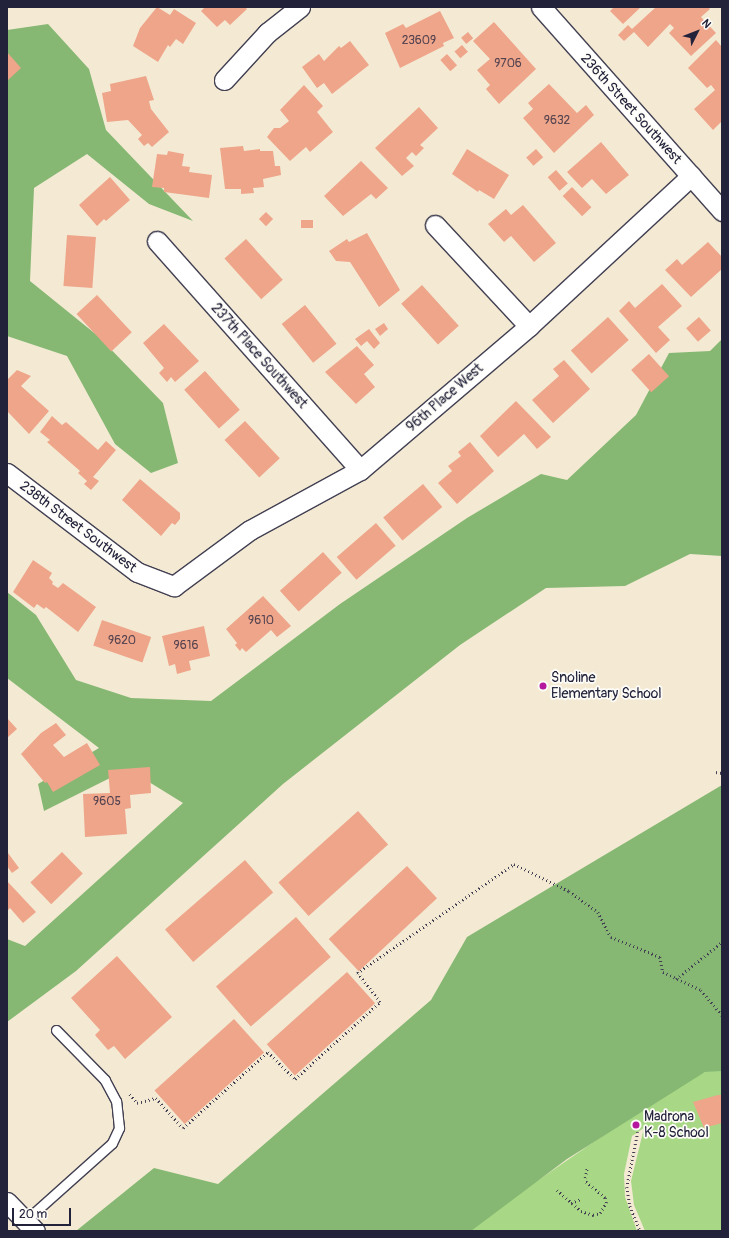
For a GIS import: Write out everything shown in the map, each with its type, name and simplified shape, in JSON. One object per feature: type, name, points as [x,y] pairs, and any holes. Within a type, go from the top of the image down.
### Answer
[{"type":"street","points":[[224,80],[267,33],[300,7]]},
{"type":"street","name":"236th Street Southwest","points":[[541,7],[722,211]]},
{"type":"street","name":"96th Place West","points":[[174,586],[250,530],[360,470],[529,326],[691,176]]},
{"type":"street","points":[[435,224],[529,326]]},
{"type":"street","name":"237th Place Southwest","points":[[157,242],[360,470]]},
{"type":"street","name":"238th Street Southwest","points":[[7,473],[137,572],[174,586]]},
{"type":"street","points":[[7,1202],[30,1225]]},
{"type":"lane","points":[[30,1225],[112,1143],[119,1128],[116,1101],[106,1080],[56,1030]]},
{"type":"path","points":[[716,772],[722,773]]},
{"type":"path","points":[[127,1091],[137,1103],[156,1098],[183,1128],[268,1052],[295,1079],[380,1002],[357,973],[514,864],[569,891],[598,912],[611,937],[660,957],[663,972],[701,990],[722,1015]]},
{"type":"path","points":[[676,979],[722,942]]},
{"type":"path","points":[[638,1132],[627,1187],[630,1206],[640,1231]]},
{"type":"path","points":[[557,1190],[570,1203],[587,1214],[593,1215],[603,1211],[605,1198],[585,1180],[587,1168]]},
{"type":"path","points":[[570,1203],[581,1199]]},
{"type":"green space","points":[[48,24],[89,69],[106,130],[193,221],[149,204],[87,154],[34,188],[30,281],[98,336],[163,403],[178,463],[151,473],[115,444],[67,356],[7,336],[7,30]]},
{"type":"green space","points":[[722,339],[722,556],[690,554],[625,586],[546,588],[460,645],[283,784],[76,971],[7,1022],[7,939],[25,946],[183,803],[128,769],[44,811],[38,784],[99,748],[7,678],[7,592],[36,615],[76,680],[131,698],[211,701],[340,604],[467,518],[541,474],[567,480],[636,415],[669,353],[710,351]]},
{"type":"green space","points":[[722,785],[722,1071],[705,1072],[567,1159],[471,1231],[76,1231],[154,1168],[218,1184],[431,1000],[467,937]]},
{"type":"green space","points":[[722,1068],[722,1231],[645,1231],[634,1205],[631,1181],[644,1128],[632,1136],[624,1174],[625,1197],[637,1231],[465,1231],[689,1076]]},
{"type":"building","points":[[157,7],[170,15],[174,9],[196,23],[183,44],[176,39],[170,47],[168,45],[158,62],[133,46],[140,28]]},
{"type":"building","points":[[205,7],[245,7],[247,9],[230,25],[225,20],[217,27],[201,11]]},
{"type":"building","points":[[614,7],[641,7],[623,24],[610,11]]},
{"type":"building","points":[[656,7],[708,7],[710,9],[701,17],[716,33],[691,56],[669,33],[674,28],[670,24],[648,47],[634,32],[624,41],[618,35],[628,25],[632,29]]},
{"type":"building","points":[[440,11],[454,38],[443,43],[444,46],[400,68],[385,33],[403,24],[406,28]]},
{"type":"building","points":[[494,22],[536,69],[499,104],[486,89],[490,85],[477,70],[490,59],[473,41]]},
{"type":"building","points":[[468,32],[473,38],[466,44],[461,38]]},
{"type":"building","points":[[716,40],[722,47],[722,121],[713,130],[694,109],[715,90],[711,85],[707,88],[688,68]]},
{"type":"building","points":[[350,41],[369,65],[332,94],[324,83],[317,88],[302,67],[319,54],[324,61],[339,46],[341,48]]},
{"type":"building","points":[[462,45],[468,52],[460,58],[454,52]]},
{"type":"building","points":[[7,52],[21,68],[7,81]]},
{"type":"building","points":[[447,54],[457,65],[450,71],[440,60]]},
{"type":"building","points":[[146,76],[154,100],[149,101],[151,109],[169,132],[152,147],[148,143],[144,146],[138,139],[142,135],[128,120],[107,122],[102,93],[111,91],[110,84]]},
{"type":"building","points":[[549,84],[577,113],[586,105],[594,115],[554,153],[523,118],[533,109],[528,103]]},
{"type":"building","points":[[304,85],[323,106],[317,112],[333,132],[310,152],[306,147],[290,161],[267,137],[274,128],[280,128],[289,121],[280,110]]},
{"type":"building","points":[[419,107],[438,128],[420,145],[424,148],[416,156],[412,152],[406,158],[414,166],[402,176],[375,148]]},
{"type":"building","points":[[601,142],[629,175],[606,194],[592,179],[582,188],[567,172]]},
{"type":"building","points":[[243,146],[244,151],[260,149],[260,151],[273,151],[275,166],[280,166],[281,175],[263,179],[264,187],[253,188],[254,193],[241,194],[241,189],[225,189],[220,148]]},
{"type":"building","points":[[467,149],[509,175],[494,199],[479,190],[478,192],[452,174]]},
{"type":"building","points":[[536,149],[543,157],[533,166],[526,158]]},
{"type":"building","points":[[168,151],[184,154],[182,166],[190,167],[189,172],[212,175],[209,198],[164,192],[164,188],[152,187],[157,154],[167,155]]},
{"type":"building","points":[[361,161],[388,188],[376,199],[371,194],[343,216],[324,196]]},
{"type":"building","points":[[556,170],[568,184],[560,191],[548,177]]},
{"type":"building","points":[[110,177],[130,200],[106,221],[104,219],[97,226],[79,205]]},
{"type":"building","points":[[572,187],[591,207],[582,216],[563,196]]},
{"type":"building","points":[[523,205],[556,243],[534,262],[511,236],[504,242],[488,224],[506,209],[511,215]]},
{"type":"building","points":[[266,212],[273,219],[266,226],[259,219]]},
{"type":"building","points":[[301,220],[313,220],[313,228],[301,228]]},
{"type":"building","points":[[367,233],[400,290],[379,307],[350,262],[336,261],[329,251],[347,239],[349,242]]},
{"type":"building","points":[[67,235],[96,237],[92,288],[63,286]]},
{"type":"building","points":[[246,239],[283,280],[261,299],[224,258]]},
{"type":"building","points":[[708,242],[722,257],[722,269],[691,297],[665,270],[677,259],[682,265]]},
{"type":"building","points":[[662,284],[682,306],[658,327],[670,340],[656,353],[619,311],[629,301],[635,308]]},
{"type":"building","points":[[422,285],[459,326],[438,345],[401,304]]},
{"type":"building","points":[[97,295],[132,332],[111,351],[77,314]]},
{"type":"building","points":[[305,305],[336,344],[313,363],[282,324]]},
{"type":"building","points":[[608,317],[629,340],[592,373],[571,350]]},
{"type":"building","points":[[699,317],[711,331],[698,342],[686,328]]},
{"type":"building","points":[[384,323],[388,329],[380,336],[375,329]]},
{"type":"building","points":[[164,324],[199,361],[175,382],[171,377],[167,382],[159,373],[164,368],[143,343]]},
{"type":"building","points":[[369,329],[380,343],[374,349],[367,341],[361,346],[355,339]]},
{"type":"building","points":[[357,346],[374,365],[364,374],[375,387],[356,404],[325,372]]},
{"type":"building","points":[[649,354],[669,376],[651,392],[631,370]]},
{"type":"building","points":[[564,360],[590,389],[553,423],[532,400],[559,376],[553,369]]},
{"type":"building","points":[[17,370],[31,376],[21,386],[49,411],[29,434],[7,411],[7,380]]},
{"type":"building","points":[[205,371],[240,410],[219,428],[184,390]]},
{"type":"building","points":[[516,401],[551,437],[537,449],[524,434],[498,457],[480,436]]},
{"type":"building","points":[[52,416],[62,425],[66,422],[98,450],[106,441],[116,450],[93,477],[99,481],[91,490],[84,484],[87,481],[78,473],[80,471],[47,442],[50,440],[40,432]]},
{"type":"building","points":[[245,421],[280,458],[259,477],[225,440]]},
{"type":"building","points":[[470,442],[494,471],[457,504],[438,483],[452,471],[448,466],[461,456],[458,452]]},
{"type":"building","points":[[140,479],[180,513],[180,519],[175,525],[172,523],[161,536],[122,500]]},
{"type":"building","points":[[423,484],[442,507],[402,540],[383,517]]},
{"type":"building","points":[[376,523],[396,546],[356,580],[337,557]]},
{"type":"building","points":[[323,552],[342,573],[299,612],[280,591]]},
{"type":"building","points":[[33,560],[52,573],[49,578],[53,582],[52,584],[58,588],[63,583],[96,607],[78,632],[46,607],[44,609],[37,604],[34,608],[13,592]]},
{"type":"building","points":[[263,596],[291,626],[277,637],[271,630],[246,652],[242,648],[240,651],[235,645],[237,643],[226,629]]},
{"type":"building","points":[[102,620],[151,637],[142,662],[93,646]]},
{"type":"building","points":[[204,626],[210,656],[189,661],[191,670],[177,674],[175,664],[169,666],[162,636]]},
{"type":"building","points":[[7,718],[17,729],[7,738]]},
{"type":"building","points":[[56,723],[66,735],[53,745],[64,757],[87,743],[100,765],[53,792],[47,782],[45,783],[21,754],[41,733]]},
{"type":"building","points":[[150,767],[151,793],[130,795],[131,808],[125,809],[127,834],[85,837],[83,794],[110,793],[108,770]]},
{"type":"building","points":[[358,811],[388,844],[309,916],[278,883]]},
{"type":"building","points":[[62,852],[83,874],[51,904],[30,883]]},
{"type":"building","points":[[8,853],[19,868],[12,873],[7,866]]},
{"type":"building","points":[[245,860],[273,892],[193,962],[165,930]]},
{"type":"building","points":[[407,866],[437,898],[359,971],[329,939]]},
{"type":"building","points":[[7,881],[36,912],[23,923],[10,908],[7,911]]},
{"type":"building","points":[[296,917],[331,957],[251,1027],[216,987]]},
{"type":"building","points":[[117,956],[172,1017],[125,1059],[114,1046],[108,1050],[95,1035],[100,1030],[71,998]]},
{"type":"building","points":[[347,972],[375,1003],[295,1075],[267,1044]]},
{"type":"building","points":[[234,1019],[264,1052],[185,1124],[154,1091]]},
{"type":"building","points":[[722,1095],[722,1123],[704,1128],[693,1102]]},
{"type":"place","name":"Snoline Elementary School","points":[[543,686]]},
{"type":"place","name":"Madrona K-8 School","points":[[636,1125]]}]
